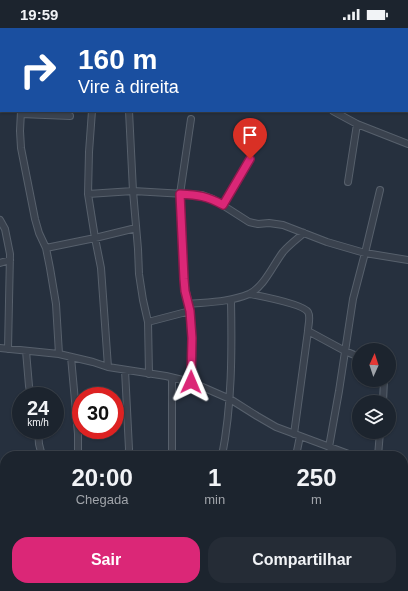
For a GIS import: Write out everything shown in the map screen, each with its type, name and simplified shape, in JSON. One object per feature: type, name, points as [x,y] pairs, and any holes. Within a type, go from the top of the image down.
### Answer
[{"type":"street","points":[[92,112],[88,194],[101,268],[108,367]]},
{"type":"street","points":[[130,112],[133,191],[139,274],[148,322],[149,374]]},
{"type":"street","points":[[335,112],[357,124],[408,144]]},
{"type":"street","points":[[59,354],[56,304],[46,248],[39,233],[25,173],[20,142],[20,131],[21,113],[70,116]]},
{"type":"street","points":[[191,118],[180,194],[184,279],[185,291],[190,311],[192,338],[191,382]]},
{"type":"street","points":[[348,182],[357,124]]},
{"type":"street","points":[[223,205],[250,159]]},
{"type":"street","points":[[329,447],[353,299],[366,252],[380,190]]},
{"type":"street","points":[[88,194],[133,191],[202,196],[213,199],[249,222],[258,224],[269,223],[283,225],[327,242],[366,252],[408,260]]},
{"type":"street","points":[[0,220],[5,229],[9,246],[10,260],[8,349]]},
{"type":"street","points":[[46,248],[136,228]]},
{"type":"street","points":[[188,304],[231,300],[250,294],[260,287],[276,260],[304,233]]},
{"type":"street","points":[[0,263],[10,260]]},
{"type":"street","points":[[250,294],[284,301],[306,310],[309,313],[296,451]]},
{"type":"street","points":[[223,451],[230,399],[231,300]]},
{"type":"street","points":[[148,322],[190,311]]},
{"type":"street","points":[[308,331],[352,354]]},
{"type":"street","points":[[0,348],[59,354],[108,367],[191,382],[230,399],[276,427],[340,451]]},
{"type":"street","points":[[26,351],[29,387]]},
{"type":"street","points":[[71,357],[78,434],[78,451]]},
{"type":"street","points":[[125,370],[129,451]]},
{"type":"street","points":[[172,378],[172,451]]},
{"type":"street","points":[[39,439],[41,451]]},
{"type":"street","points":[[378,451],[379,439]]},
{"type":"street","points":[[264,591],[269,591]]},
{"type":"route","points":[[191,382],[192,338],[190,311],[185,291],[180,194],[202,196],[213,199],[223,205],[250,159]]}]
